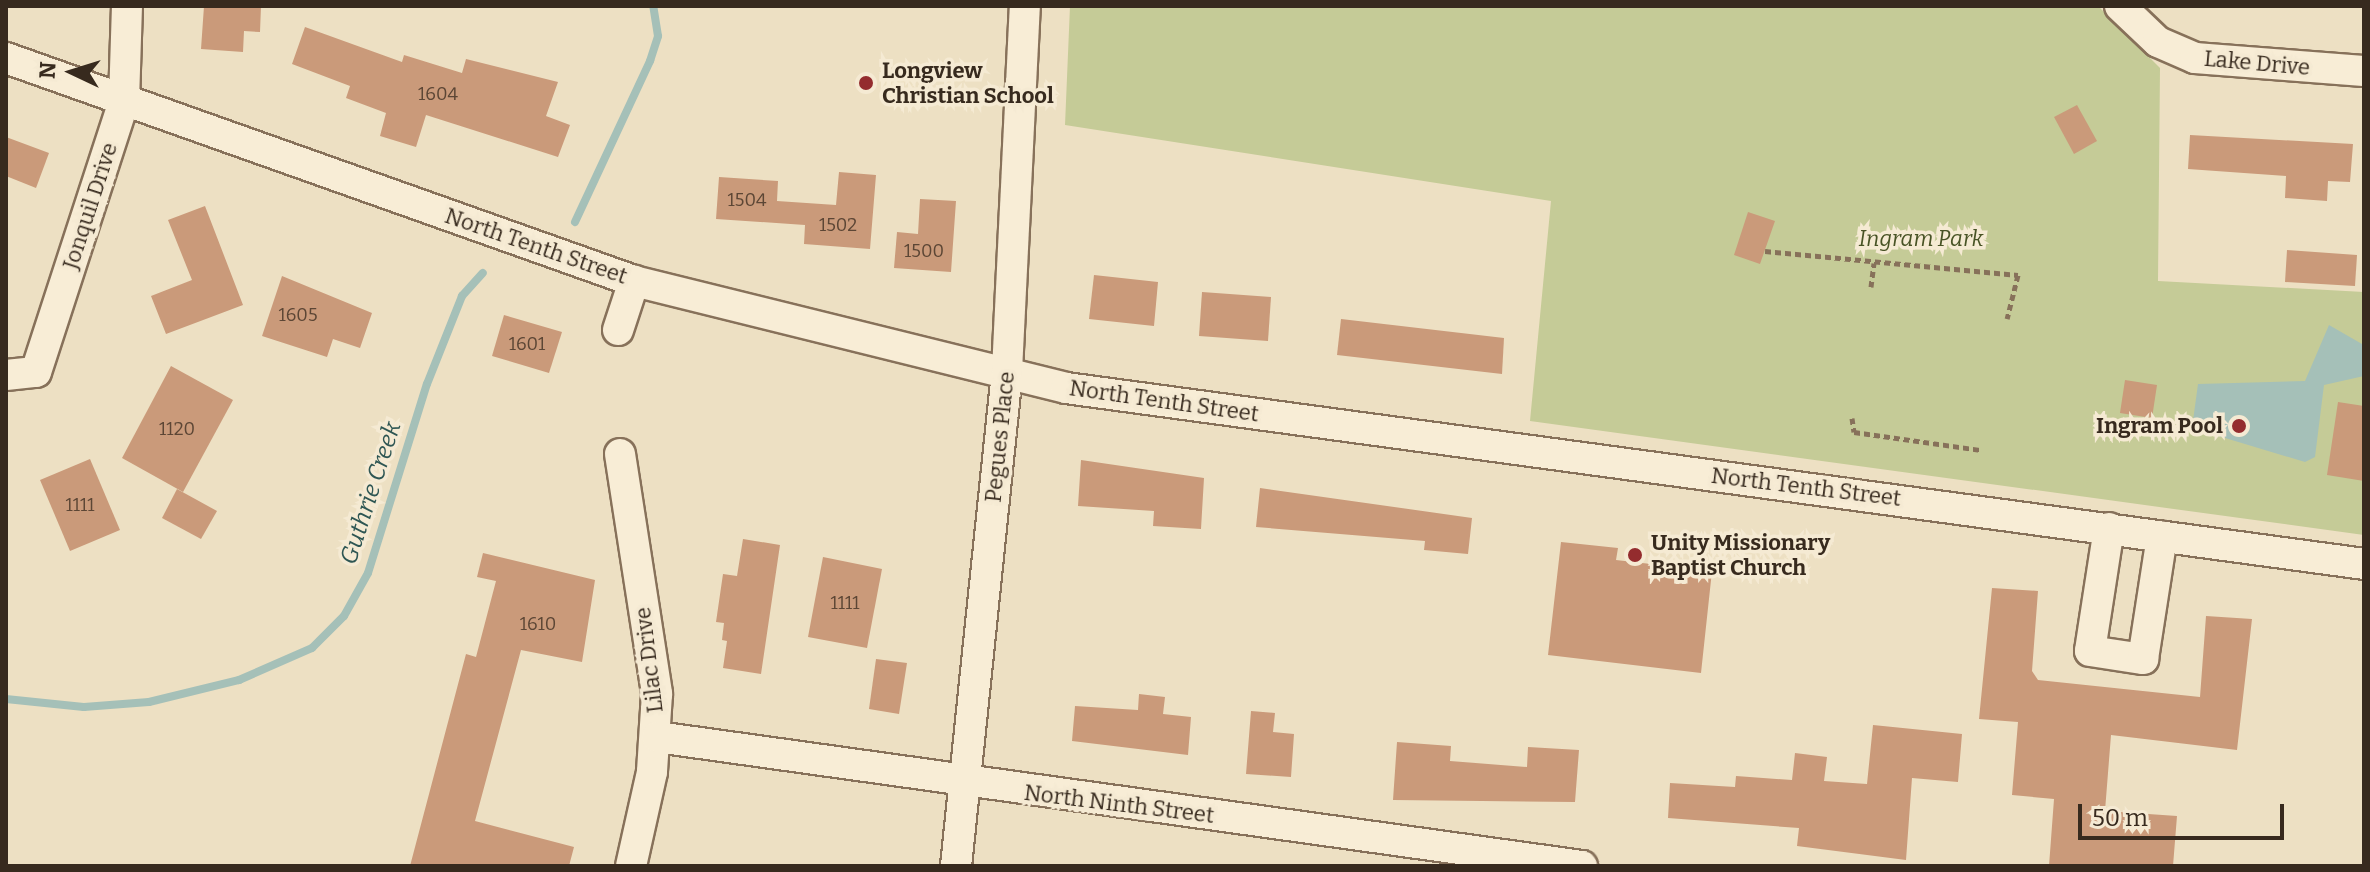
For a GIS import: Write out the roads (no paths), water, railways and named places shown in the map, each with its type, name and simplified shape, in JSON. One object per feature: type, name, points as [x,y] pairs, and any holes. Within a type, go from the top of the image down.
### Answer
[{"type":"street","name":"Jonquil Drive","points":[[6,375],[36,372],[124,101],[127,6]]},
{"type":"street","name":"Pegues Place","points":[[956,866],[1007,371],[1025,6]]},
{"type":"street","name":"Lake Drive","points":[[2120,6],[2158,42],[2195,58],[2364,71]]},
{"type":"street","name":"North Tenth Street","points":[[6,58],[634,281],[1066,388],[2364,564]]},
{"type":"street","points":[[618,330],[634,281]]},
{"type":"street","name":"Lilac Drive","points":[[620,454],[657,694],[657,737],[631,866]]},
{"type":"street","points":[[2109,528],[2090,651],[2143,659],[2162,536]]},
{"type":"street","name":"North Ninth Street","points":[[657,737],[965,784],[1582,866]]},
{"type":"water","points":[[2329,325],[2362,344],[2364,376],[2324,385],[2315,457],[2305,462],[2192,428],[2198,384],[2305,381]]},
{"type":"waterway","points":[[575,222],[650,61],[658,36],[653,6]]},
{"type":"waterway","name":"Guthrie Creek","points":[[6,699],[84,707],[149,702],[239,680],[312,648],[344,616],[368,573],[427,384],[462,296],[483,273]]},
{"type":"place","name":"Longview Christian School","points":[[866,83]]},
{"type":"place","name":"Ingram Pool","points":[[2239,426]]},
{"type":"place","name":"Unity Missionary Baptist Church","points":[[1635,555]]},
{"type":"park label","name":"Ingram Park","points":[[1921,239]]}]
